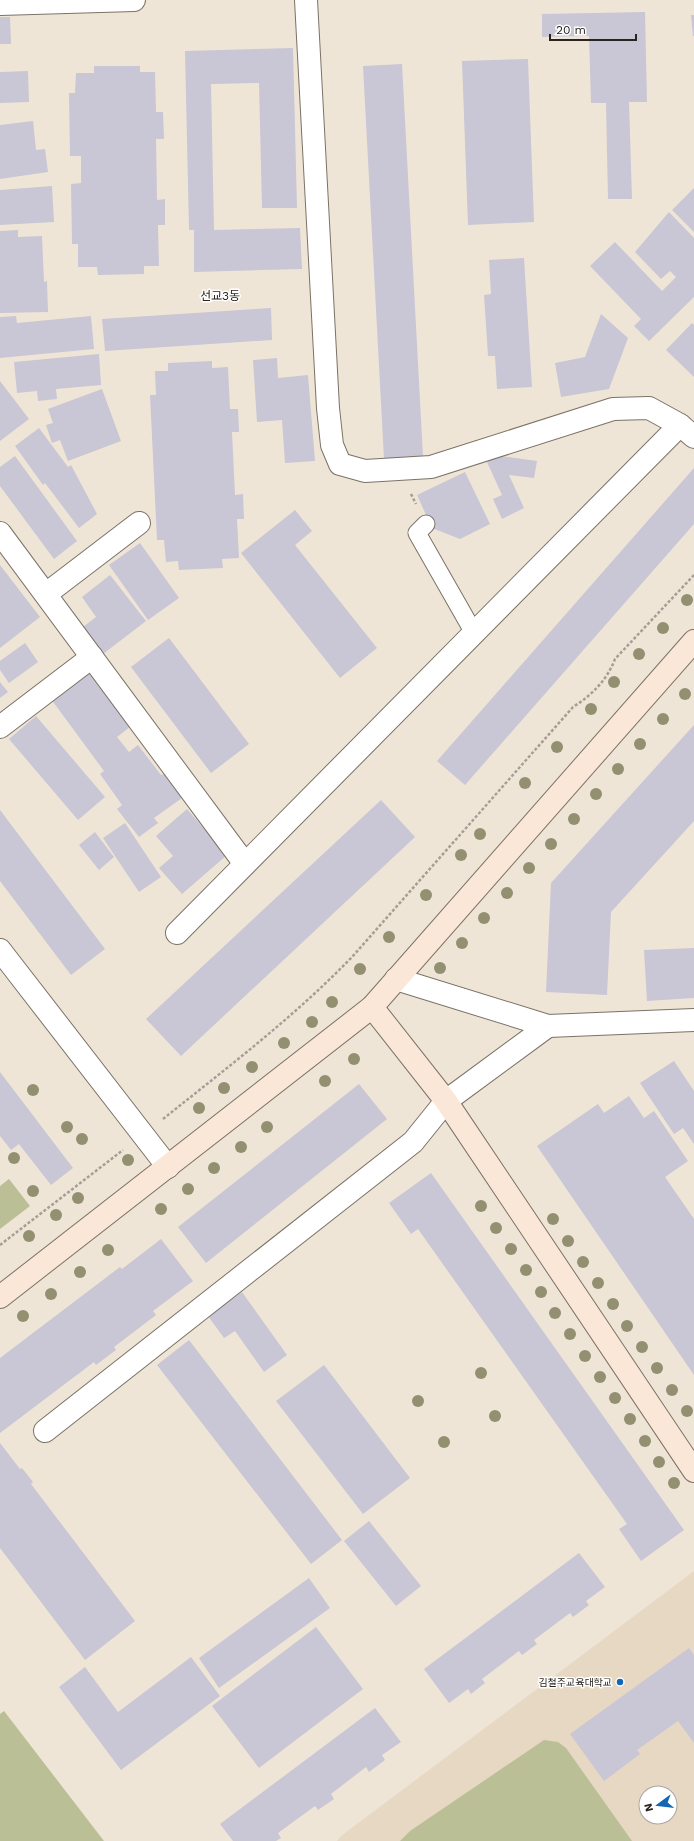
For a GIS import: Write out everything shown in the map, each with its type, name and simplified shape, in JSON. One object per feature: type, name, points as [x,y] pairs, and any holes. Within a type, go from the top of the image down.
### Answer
[{"type":"main road","points":[[0,1297],[372,1007],[694,641]]},
{"type":"main road","points":[[372,1007],[446,1101],[694,1471]]},
{"type":"street","points":[[0,4],[134,0]]},
{"type":"street","points":[[177,933],[474,633],[687,431],[649,408],[613,409],[431,467],[365,471],[340,464],[332,445],[328,408],[306,0]]},
{"type":"street","points":[[46,594],[139,523]]},
{"type":"street","points":[[0,533],[245,864]]},
{"type":"street","points":[[0,727],[92,657]]},
{"type":"street","points":[[0,950],[168,1167]]},
{"type":"street","points":[[396,979],[548,1026],[694,1020]]},
{"type":"street","points":[[45,1431],[413,1142],[446,1101],[548,1026]]},
{"type":"lane","points":[[426,524],[417,533],[474,633]]},
{"type":"path","points":[[398,469],[426,524]]},
{"type":"path","points":[[0,1245],[143,1136],[287,1020],[318,992],[352,957],[573,707],[586,699],[609,674],[615,659],[694,575]]},
{"type":"shaded area","name":"김철주교육대학교","points":[[694,1571],[694,1841],[337,1841],[341,1836]]},
{"type":"green space","points":[[9,1179],[30,1206],[0,1229],[0,1186]]},
{"type":"green space","points":[[4,1711],[104,1841],[0,1841],[0,1714]]},
{"type":"green space","points":[[544,1740],[558,1742],[566,1748],[632,1841],[400,1841],[410,1831]]},
{"type":"building","points":[[645,12],[647,102],[629,102],[632,199],[608,199],[606,103],[591,103],[589,36],[542,37],[542,14]]},
{"type":"building","points":[[691,15],[694,15],[694,36],[693,36]]},
{"type":"building","points":[[0,17],[10,17],[11,44],[0,44]]},
{"type":"building","points":[[293,48],[297,208],[262,208],[259,83],[211,84],[214,230],[300,228],[302,269],[194,272],[194,230],[189,230],[185,51]]},
{"type":"building","points":[[528,59],[534,222],[468,225],[462,61]]},
{"type":"building","points":[[402,64],[423,457],[384,459],[363,66]]},
{"type":"building","points":[[94,66],[140,66],[140,72],[155,72],[156,112],[163,112],[164,139],[156,139],[157,200],[165,199],[165,225],[158,225],[159,266],[144,266],[144,274],[98,275],[97,267],[78,267],[78,244],[72,244],[71,184],[81,183],[81,156],[70,156],[69,93],[75,93],[76,73],[94,73]]},
{"type":"building","points":[[28,71],[29,102],[0,103],[0,72]]},
{"type":"building","points":[[33,121],[36,150],[45,149],[48,172],[0,179],[0,125]]},
{"type":"building","points":[[52,186],[54,222],[0,225],[0,190]]},
{"type":"building","points":[[694,188],[694,232],[672,210]]},
{"type":"building","points":[[669,212],[694,238],[694,297],[649,341],[634,326],[641,319],[590,266],[615,242],[662,291],[676,277],[670,271],[661,279],[635,252]]},
{"type":"building","points":[[18,230],[18,237],[42,236],[44,282],[47,281],[48,312],[0,313],[0,231]]},
{"type":"building","points":[[524,258],[532,387],[497,389],[495,356],[488,356],[484,295],[491,294],[489,260]]},
{"type":"building","points":[[271,308],[272,340],[105,351],[102,319]]},
{"type":"building","points":[[601,314],[628,338],[609,389],[561,397],[555,363],[585,357]]},
{"type":"building","points":[[16,316],[17,323],[91,316],[94,349],[0,358],[0,317]]},
{"type":"building","points":[[692,323],[694,325],[694,377],[666,350]]},
{"type":"building","points":[[99,354],[101,385],[56,389],[57,399],[38,401],[37,391],[17,393],[14,362]]},
{"type":"building","points":[[277,358],[278,378],[308,375],[315,461],[285,463],[282,420],[257,422],[253,360]]},
{"type":"building","points":[[212,361],[212,368],[228,367],[230,409],[238,409],[239,432],[232,432],[235,495],[243,494],[244,519],[237,519],[239,558],[222,559],[223,568],[179,570],[178,561],[166,562],[164,540],[157,540],[150,395],[156,395],[155,371],[168,371],[168,363]]},
{"type":"building","points":[[0,381],[29,419],[0,441]]},
{"type":"building","points":[[102,389],[121,441],[68,461],[60,440],[52,443],[46,425],[53,423],[48,409]]},
{"type":"building","points":[[39,428],[68,467],[71,465],[97,514],[79,528],[45,483],[43,485],[15,446]]},
{"type":"building","points":[[15,456],[77,541],[54,559],[0,486],[0,467]]},
{"type":"building","points":[[500,456],[537,461],[534,478],[509,475],[524,508],[502,519],[493,499],[502,495],[487,462]]},
{"type":"building","points":[[694,468],[694,524],[465,785],[437,761]]},
{"type":"building","points":[[465,472],[490,524],[460,539],[432,528],[417,495]]},
{"type":"building","points":[[295,510],[312,531],[295,545],[377,648],[340,678],[241,553]]},
{"type":"building","points":[[140,543],[179,598],[148,620],[109,565]]},
{"type":"building","points":[[0,565],[40,617],[0,648]]},
{"type":"building","points":[[110,575],[146,621],[103,654],[83,627],[96,617],[82,597]]},
{"type":"building","points":[[169,638],[249,744],[211,773],[131,667]]},
{"type":"building","points":[[25,643],[38,662],[9,683],[0,670],[0,661]]},
{"type":"building","points":[[89,671],[130,727],[117,737],[129,752],[138,745],[161,775],[164,774],[182,798],[154,818],[158,823],[139,837],[117,809],[122,805],[100,774],[104,771],[51,699]]},
{"type":"building","points":[[0,682],[8,692],[0,698]]},
{"type":"building","points":[[36,716],[105,797],[78,820],[9,739]]},
{"type":"building","points":[[694,725],[694,821],[611,912],[607,995],[546,992],[551,883]]},
{"type":"building","points":[[381,800],[415,837],[181,1056],[146,1019]]},
{"type":"building","points":[[187,809],[227,855],[182,894],[159,868],[173,856],[156,836]]},
{"type":"building","points":[[0,810],[105,949],[71,975],[0,881]]},
{"type":"building","points":[[125,823],[161,877],[139,892],[103,838]]},
{"type":"building","points":[[95,832],[114,857],[99,870],[79,845]]},
{"type":"building","points":[[694,948],[694,998],[647,1001],[644,950]]},
{"type":"building","points":[[674,1061],[694,1091],[694,1144],[683,1128],[674,1134],[640,1083]]},
{"type":"building","points":[[0,1072],[73,1168],[51,1185],[19,1144],[11,1150],[0,1136]]},
{"type":"building","points":[[359,1084],[387,1119],[206,1263],[178,1227]]},
{"type":"building","points":[[629,1096],[644,1118],[654,1111],[688,1161],[665,1177],[694,1219],[694,1375],[537,1146],[598,1104],[604,1113]]},
{"type":"building","points":[[431,1173],[684,1530],[641,1561],[619,1529],[627,1524],[418,1229],[411,1234],[389,1203]]},
{"type":"building","points":[[161,1239],[193,1281],[153,1311],[156,1315],[114,1347],[116,1350],[96,1365],[94,1362],[0,1433],[0,1358],[120,1267],[122,1269]]},
{"type":"building","points":[[242,1292],[287,1355],[264,1372],[235,1331],[224,1338],[208,1316]]},
{"type":"building","points":[[189,1340],[342,1540],[311,1564],[157,1365]]},
{"type":"building","points":[[324,1365],[410,1478],[363,1514],[276,1401]]},
{"type":"building","points":[[0,1443],[20,1469],[22,1468],[33,1482],[31,1484],[135,1621],[85,1660],[0,1548]]},
{"type":"building","points":[[369,1521],[421,1586],[396,1606],[344,1541]]},
{"type":"building","points":[[579,1553],[605,1587],[586,1601],[589,1605],[573,1617],[570,1613],[534,1640],[537,1644],[522,1655],[519,1651],[482,1679],[485,1683],[471,1694],[468,1689],[449,1703],[424,1669]]},
{"type":"building","points":[[309,1578],[330,1608],[219,1688],[199,1658]]},
{"type":"building","points":[[316,1627],[363,1689],[259,1768],[212,1706]]},
{"type":"building","points":[[689,1648],[694,1655],[694,1743],[678,1721],[637,1750],[640,1754],[604,1781],[570,1734]]},
{"type":"building","points":[[191,1657],[220,1696],[121,1770],[59,1687],[85,1667],[118,1712]]},
{"type":"building","points":[[375,1708],[401,1742],[382,1755],[385,1760],[369,1772],[366,1767],[331,1794],[334,1799],[318,1810],[315,1806],[278,1833],[281,1838],[276,1841],[233,1841],[220,1824]]},
{"type":"place","name":"김철주교육대학교","points":[[620,1682]]},
{"type":"district","name":"선교3동","points":[[220,296]]}]
